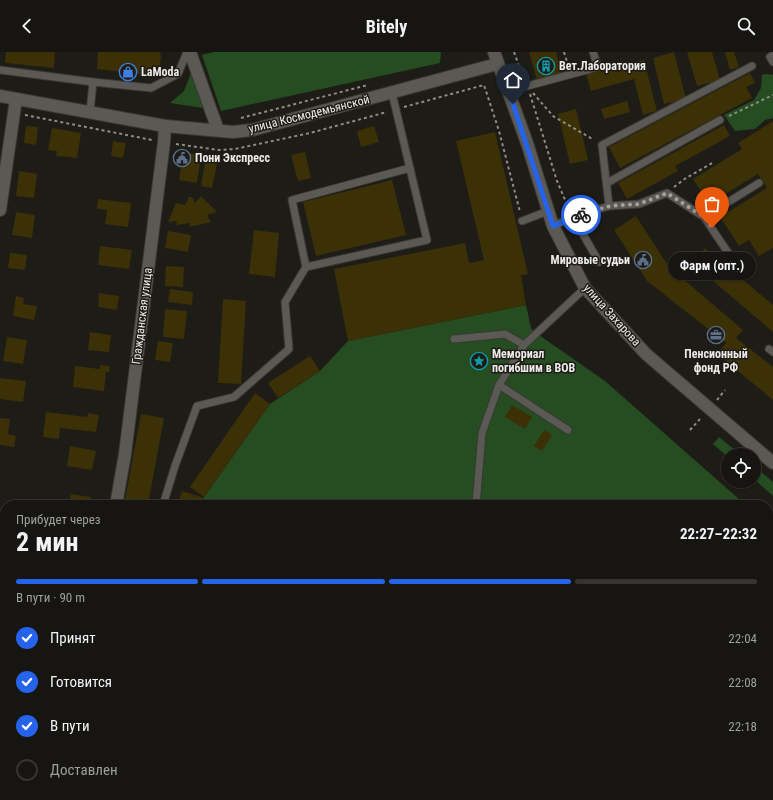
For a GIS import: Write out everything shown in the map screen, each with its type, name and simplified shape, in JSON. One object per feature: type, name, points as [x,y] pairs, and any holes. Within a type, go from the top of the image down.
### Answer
[{"type":"main road","points":[[190,52],[218,130]]},
{"type":"main road","name":"улица Захарова","points":[[494,52],[497,64],[509,91],[553,226],[585,288],[646,354],[773,463]]},
{"type":"main road","name":"улица Космодемьянской","points":[[0,96],[165,126],[233,132],[252,130],[497,64]]},
{"type":"main road","points":[[0,210],[16,99]]},
{"type":"main road","name":"Гражданская улица","points":[[117,500],[125,454],[165,126]]},
{"type":"lane","points":[[0,70],[151,88],[178,74],[187,52]]},
{"type":"lane","points":[[509,91],[598,67],[593,52]]},
{"type":"lane","points":[[773,55],[770,57],[773,62]]},
{"type":"lane","points":[[610,206],[602,145],[752,66]]},
{"type":"lane","points":[[90,112],[93,82]]},
{"type":"lane","points":[[306,268],[427,240],[392,93]]},
{"type":"lane","points":[[607,184],[720,120]]},
{"type":"lane","points":[[165,500],[175,466],[197,406],[234,397],[289,349],[285,302],[306,268],[292,200],[410,168]]},
{"type":"lane","points":[[704,217],[759,183]]},
{"type":"lane","points":[[553,226],[610,206],[639,204],[667,193],[704,217],[733,260]]},
{"type":"lane","points":[[522,221],[548,211]]},
{"type":"lane","points":[[573,218],[600,262]]},
{"type":"lane","points":[[476,500],[482,433],[499,385],[524,345],[585,288]]},
{"type":"lane","points":[[454,339],[505,334],[524,345]]},
{"type":"lane","points":[[499,385],[568,430]]},
{"type":"path","points":[[514,52],[527,86],[557,181],[573,218]]},
{"type":"path","points":[[564,52],[571,74]]},
{"type":"path","points":[[240,118],[369,85]]},
{"type":"path","points":[[484,85],[499,131],[522,221]]},
{"type":"path","points":[[527,86],[553,116],[602,145]]},
{"type":"path","points":[[720,120],[773,95]]},
{"type":"path","points":[[667,193],[686,178],[714,162]]},
{"type":"path","points":[[717,400],[725,390]]},
{"type":"path","points":[[690,430],[700,419]]},
{"type":"green space","points":[[214,52],[441,52],[440,63],[221,111],[202,55]]},
{"type":"green space","points":[[191,73],[203,108],[170,103],[184,91]]},
{"type":"green space","points":[[762,75],[773,75],[773,118],[765,120],[755,129],[735,131],[724,115],[754,100],[761,88]]},
{"type":"green space","points":[[526,305],[531,328],[536,333],[605,381],[721,483],[721,488],[726,488],[740,500],[203,500],[270,404],[320,371],[348,341]]},
{"type":"green space","points":[[719,437],[732,448],[721,448],[721,451],[713,444]]},
{"type":"green space","points":[[761,472],[773,482],[773,496],[761,485]]},
{"type":"building","points":[[6,52],[55,52],[54,68],[5,63]]},
{"type":"building","points":[[98,52],[159,52],[161,55],[160,65],[155,72],[148,75],[97,69]]},
{"type":"building","name":"Вет.Лаборатория","points":[[529,52],[556,52],[562,73],[537,80]]},
{"type":"building","points":[[674,52],[686,99],[664,104],[653,58]]},
{"type":"building","points":[[687,52],[712,52],[720,80],[697,86]]},
{"type":"building","points":[[725,52],[734,52],[739,67],[730,70]]},
{"type":"building","points":[[644,60],[657,111],[643,115],[634,79],[591,91],[586,74]]},
{"type":"building","points":[[750,73],[755,83],[746,87],[752,98],[620,168],[609,147]]},
{"type":"building","points":[[627,101],[630,112],[604,119],[601,109]]},
{"type":"building","points":[[576,109],[588,160],[570,164],[558,114]]},
{"type":"building","points":[[773,121],[773,248],[759,256],[749,240],[739,246],[720,217],[767,188],[758,174],[709,204],[693,179],[742,149],[738,143]]},
{"type":"building","points":[[724,125],[730,136],[675,166],[678,171],[627,199],[618,183]]},
{"type":"building","points":[[26,126],[38,127],[36,145],[24,143]]},
{"type":"building","points":[[374,126],[379,142],[361,147],[357,131]]},
{"type":"building","points":[[52,128],[81,133],[77,158],[56,156],[57,151],[48,150]]},
{"type":"building","points":[[495,132],[528,274],[521,275],[526,305],[348,341],[334,269],[465,243],[469,263],[484,260],[456,141]]},
{"type":"building","points":[[113,141],[126,143],[123,158],[111,156]]},
{"type":"building","points":[[183,152],[201,155],[197,183],[179,180]]},
{"type":"building","points":[[305,152],[311,178],[298,181],[291,155]]},
{"type":"building","points":[[210,155],[214,155],[216,157],[217,164],[212,188],[201,186],[205,162]]},
{"type":"building","points":[[19,171],[37,174],[34,198],[16,196]]},
{"type":"building","points":[[392,180],[406,235],[316,256],[303,202]]},
{"type":"building","points":[[201,196],[217,212],[207,215],[211,222],[190,227],[190,223],[176,225],[177,221],[168,222],[176,203],[185,205],[189,197],[192,197],[195,203]]},
{"type":"building","points":[[98,199],[131,203],[128,227],[105,224],[107,210],[97,209]]},
{"type":"building","points":[[16,212],[35,215],[32,238],[12,235]]},
{"type":"building","points":[[636,216],[669,267],[743,330],[736,338],[773,367],[773,400],[717,354],[726,343],[647,281],[614,230]]},
{"type":"building","points":[[254,230],[279,233],[275,277],[249,274]]},
{"type":"building","points":[[168,231],[191,235],[188,252],[165,248]]},
{"type":"building","points":[[100,246],[132,250],[129,269],[98,265]]},
{"type":"building","points":[[705,248],[773,305],[773,332],[692,263]]},
{"type":"building","points":[[10,253],[27,255],[25,270],[8,268]]},
{"type":"building","points":[[166,266],[184,267],[183,287],[165,286]]},
{"type":"building","points":[[170,289],[193,292],[192,305],[168,302]]},
{"type":"building","points":[[99,293],[119,296],[117,310],[98,307]]},
{"type":"building","points":[[16,296],[24,298],[23,304],[37,306],[34,320],[13,316]]},
{"type":"building","points":[[223,299],[246,301],[241,384],[218,383]]},
{"type":"building","points":[[165,309],[187,311],[184,339],[163,337]]},
{"type":"building","points":[[90,332],[111,335],[109,352],[88,350]]},
{"type":"building","points":[[7,337],[27,340],[23,364],[3,361]]},
{"type":"building","points":[[158,341],[173,343],[170,362],[155,360]]},
{"type":"building","points":[[310,356],[320,371],[278,398],[268,383]]},
{"type":"building","points":[[100,365],[110,366],[109,372],[106,372],[104,391],[73,387],[75,366],[100,369]]},
{"type":"building","points":[[0,378],[26,381],[23,402],[0,399]]},
{"type":"building","points":[[255,393],[270,404],[204,497],[190,487]]},
{"type":"building","points":[[512,405],[532,417],[525,429],[505,417]]},
{"type":"building","points":[[46,412],[87,417],[88,413],[99,415],[96,432],[60,428],[59,439],[43,437]]},
{"type":"building","points":[[141,414],[164,418],[149,500],[125,500]]},
{"type":"building","points":[[0,418],[10,419],[8,434],[16,436],[14,447],[0,445]]},
{"type":"building","points":[[544,430],[552,435],[542,451],[534,446]]},
{"type":"building","points":[[70,446],[96,451],[92,470],[67,466]]},
{"type":"building","points":[[182,491],[204,498],[203,500],[179,500]]},
{"type":"building","points":[[71,494],[91,497],[91,500],[70,500]]},
{"type":"way so far","points":[[581,215],[610,206],[639,204],[667,193],[704,217],[712,228]]},
{"type":"place","name":"Вет.Лаборатория","points":[[546,66]]},
{"type":"place","name":"LaModa","points":[[128,72]]},
{"type":"place","name":"Пони Экспресс","points":[[182,158]]},
{"type":"place","name":"Фарм (опт.)","points":[[712,228]]},
{"type":"place","name":"Мировые судьи","points":[[643,260]]},
{"type":"place","name":"Пенсионный фонд РФ","points":[[716,335]]},
{"type":"place","name":"Мемориал погибшим в ВОВ","points":[[479,361]]},
{"type":"route","points":[[513,104],[553,226],[581,215]]}]
